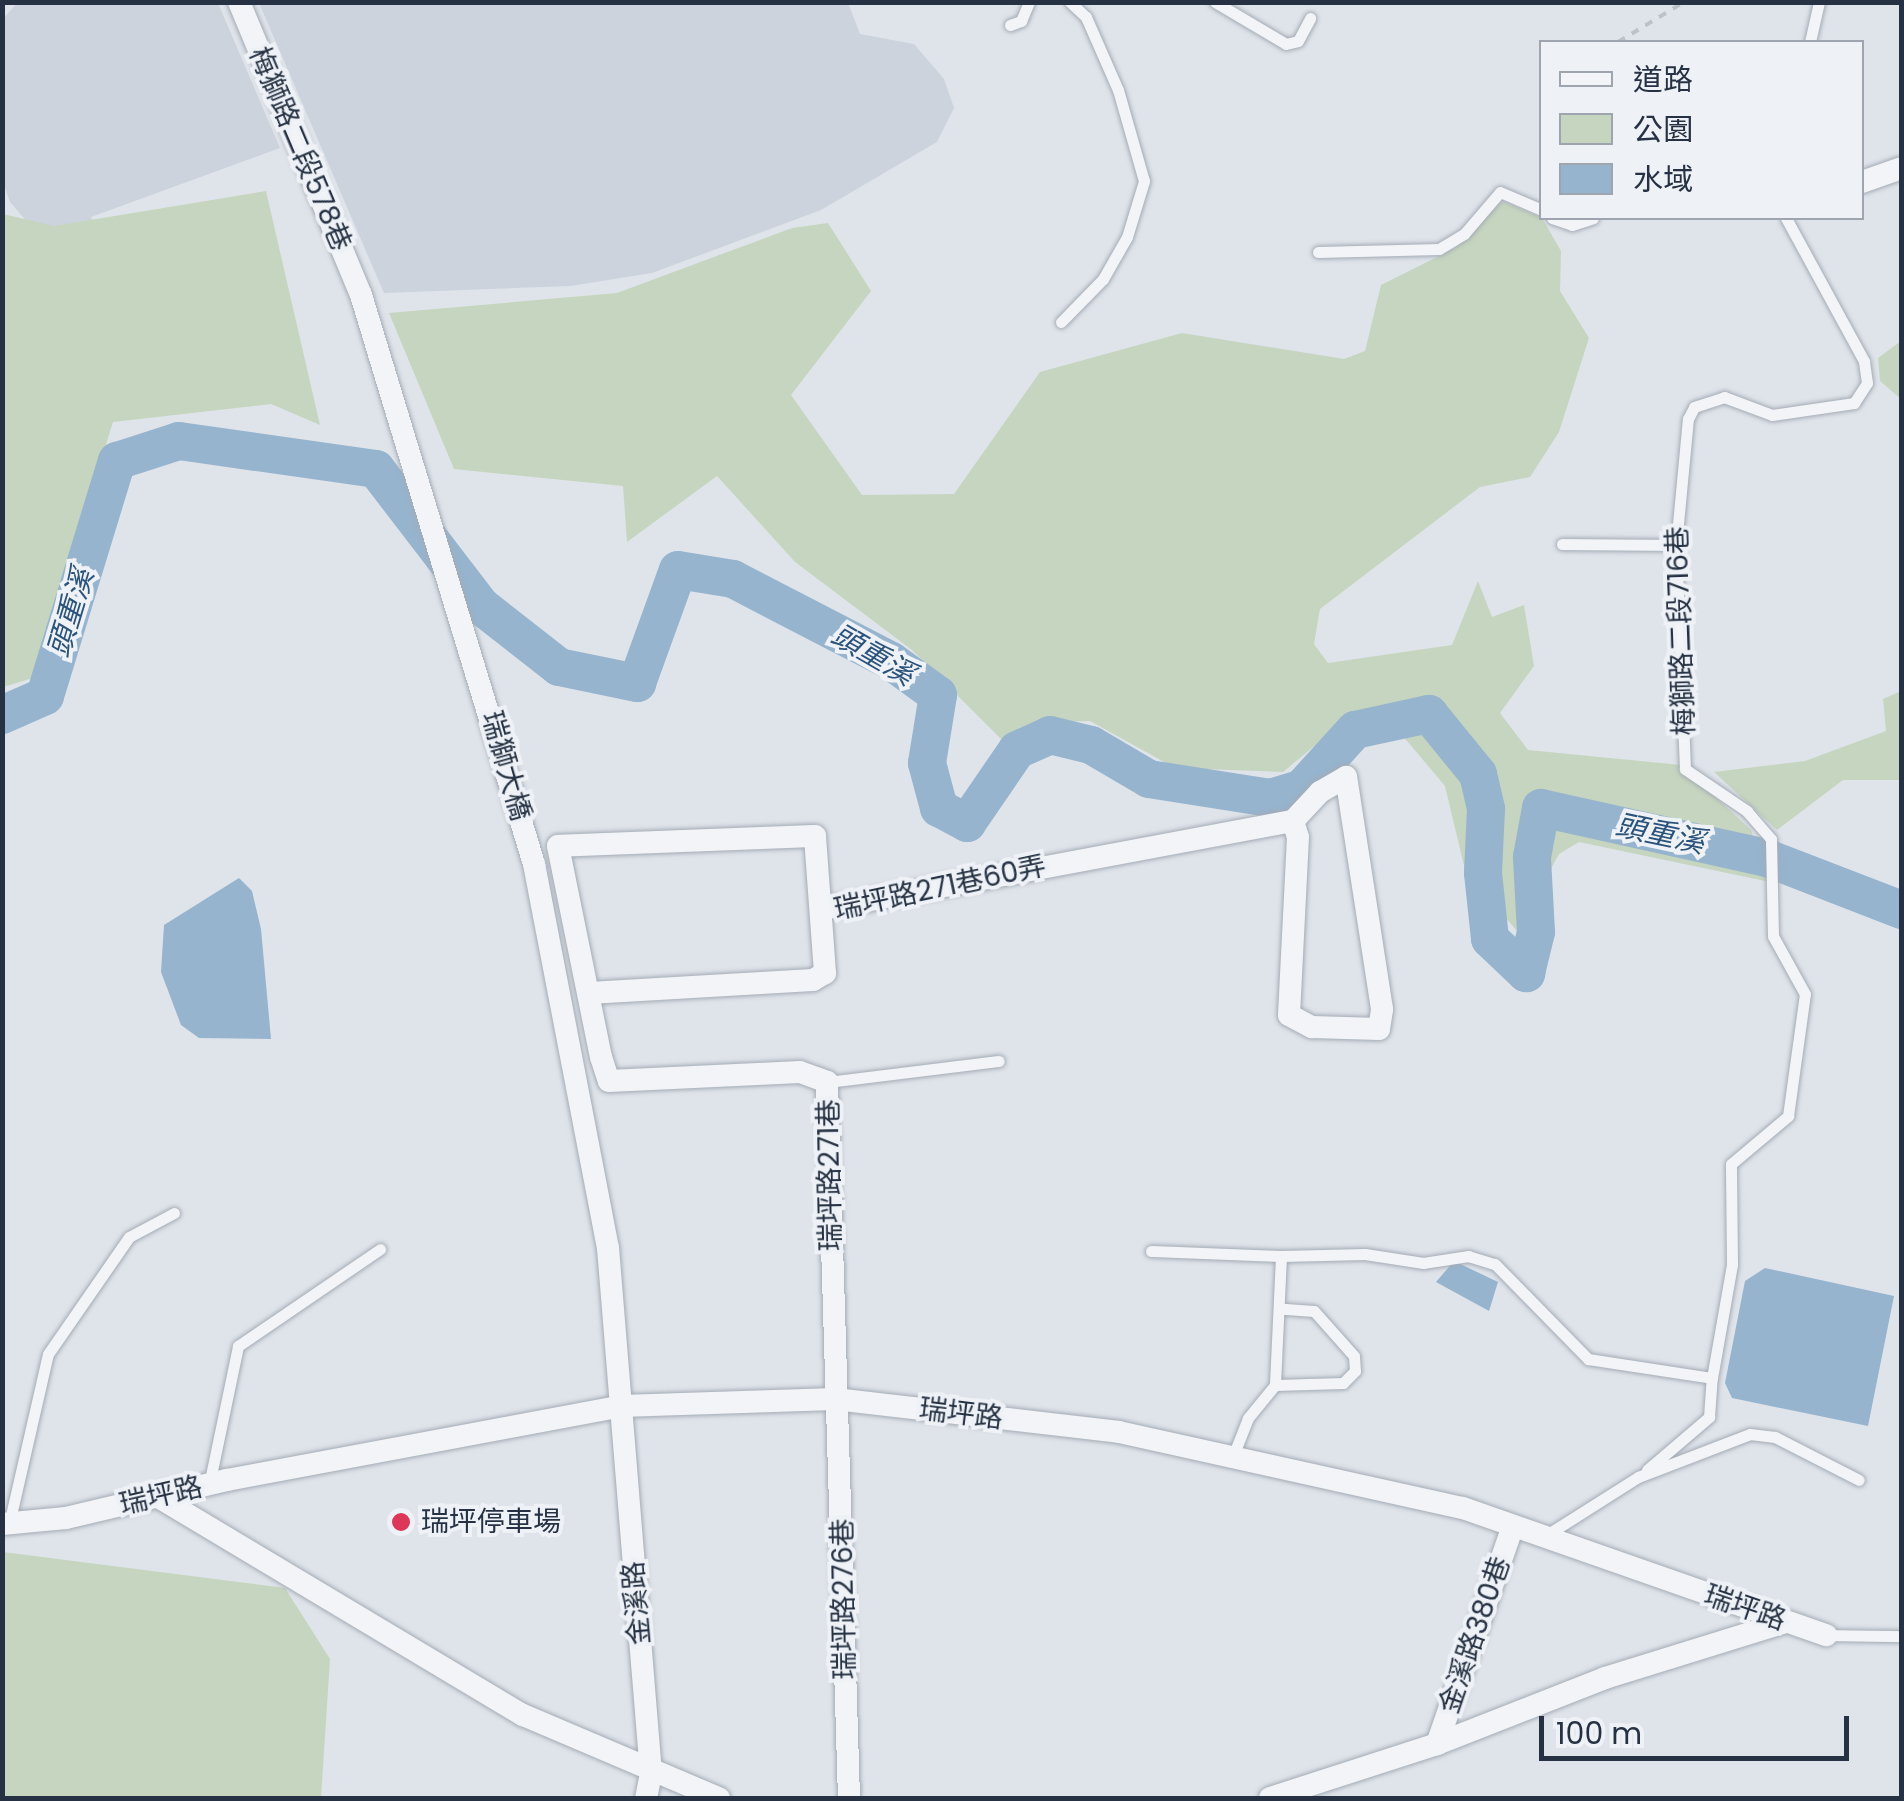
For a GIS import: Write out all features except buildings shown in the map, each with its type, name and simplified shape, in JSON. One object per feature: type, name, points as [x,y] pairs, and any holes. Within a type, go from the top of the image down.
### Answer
[{"type":"street","name":"梅獅路二段578巷","points":[[239,2],[361,295]]},
{"type":"street","points":[[1864,181],[1902,168]]},
{"type":"street","name":"瑞獅大橋","points":[[361,295],[534,864],[608,1248],[621,1406]]},
{"type":"street","points":[[1346,777],[1382,1009],[1379,1028],[1312,1027],[1290,1014],[1298,837],[1293,820],[1320,792],[1346,777]]},
{"type":"street","name":"瑞坪路271巷60弄","points":[[589,993],[813,980],[824,973],[822,909],[1293,820]]},
{"type":"street","points":[[589,993],[558,846],[815,836],[822,909]]},
{"type":"street","name":"瑞坪路271巷","points":[[589,993],[609,1082],[800,1072],[828,1082],[836,1399]]},
{"type":"street","name":"瑞坪路","points":[[6,1524],[160,1498],[209,1485],[621,1406],[836,1399],[1119,1432],[1463,1508],[1512,1529],[1826,1635]]},
{"type":"street","name":"瑞坪路276巷","points":[[836,1399],[846,1546],[849,1798]]},
{"type":"street","name":"金溪路","points":[[621,1406],[651,1773],[646,1798]]},
{"type":"street","points":[[160,1498],[523,1715],[651,1773],[719,1798]]},
{"type":"street","name":"金溪路380巷","points":[[1270,1798],[1437,1744],[1512,1529]]},
{"type":"street","points":[[1437,1744],[1605,1678],[1786,1622]]},
{"type":"lane","points":[[1010,25],[1022,21],[1029,2]]},
{"type":"lane","points":[[1061,322],[1104,279],[1127,238],[1144,180],[1111,76],[1086,16],[1070,2]]},
{"type":"lane","points":[[1215,2],[1286,44],[1298,41],[1310,18]]},
{"type":"lane","points":[[1810,40],[1819,2]]},
{"type":"lane","points":[[1318,252],[1438,248],[1464,234],[1500,192],[1539,209]]},
{"type":"lane","points":[[1557,220],[1572,226],[1587,220]]},
{"type":"lane","name":"梅獅路二段716巷","points":[[1712,1378],[1732,1264],[1730,1164],[1788,1116],[1805,994],[1773,936],[1770,839],[1748,811],[1685,770],[1676,544],[1694,408],[1724,398],[1772,416],[1854,403],[1867,383],[1864,361],[1787,220]]},
{"type":"lane","points":[[1562,544],[1676,544]]},
{"type":"lane","points":[[828,1082],[998,1061]]},
{"type":"lane","points":[[6,1524],[48,1354],[129,1237],[174,1213]]},
{"type":"lane","points":[[209,1485],[238,1346],[380,1249]]},
{"type":"lane","points":[[1151,1250],[1281,1256],[1365,1254],[1422,1264],[1482,1260],[1495,1264],[1588,1359],[1712,1378],[1709,1417],[1638,1477],[1540,1538]]},
{"type":"lane","points":[[1233,1456],[1248,1418],[1275,1385],[1282,1309],[1281,1256]]},
{"type":"lane","points":[[1275,1385],[1343,1383],[1355,1371],[1354,1356],[1314,1310],[1282,1309]]},
{"type":"lane","points":[[1638,1477],[1761,1434],[1859,1480]]},
{"type":"lane","name":"瑞坪路","points":[[1826,1635],[1902,1636]]},
{"type":"path","points":[[1621,40],[1684,2]]},
{"type":"shaded area","points":[[17,3],[218,3],[280,148],[91,217],[96,231],[50,248],[10,202],[3,182],[3,19]]},
{"type":"shaded area","points":[[259,3],[848,3],[860,34],[914,44],[944,79],[954,108],[937,142],[821,210],[652,273],[570,286],[384,293]]},
{"type":"green space","points":[[266,191],[320,425],[271,404],[113,422],[33,678],[3,687],[3,214],[54,226]]},
{"type":"green space","points":[[1505,202],[1543,220],[1561,251],[1560,291],[1589,338],[1559,432],[1530,477],[1480,487],[1320,609],[1314,644],[1328,663],[1452,645],[1478,581],[1492,617],[1524,605],[1534,666],[1500,713],[1528,750],[1681,765],[1751,830],[1770,882],[1579,842],[1559,854],[1517,931],[1465,870],[1445,786],[1381,710],[1341,724],[1283,772],[1175,768],[1090,721],[1042,722],[1002,740],[912,650],[795,562],[717,476],[627,542],[623,486],[454,469],[389,313],[617,293],[792,228],[828,223],[871,291],[791,395],[862,495],[954,494],[1040,372],[1182,333],[1344,359],[1365,351],[1381,285],[1455,248],[1492,205]]},
{"type":"green space","points":[[1901,341],[1901,399],[1880,381],[1878,358]]},
{"type":"green space","points":[[1901,691],[1901,780],[1843,780],[1777,830],[1714,772],[1805,761],[1886,731],[1883,699]]},
{"type":"green space","points":[[3,1552],[285,1588],[330,1659],[321,1798],[3,1798]]},
{"type":"water","points":[[239,878],[252,891],[261,929],[271,1039],[199,1038],[181,1025],[161,972],[164,925]]},
{"type":"water","points":[[1454,1261],[1498,1282],[1489,1311],[1436,1282]]},
{"type":"water","points":[[1765,1268],[1894,1296],[1868,1426],[1732,1398],[1725,1383],[1745,1281]]},
{"type":"waterway","name":"頭重溪","points":[[2,715],[45,696],[117,461],[179,441],[376,469],[481,606],[559,667],[637,683],[678,570],[733,579],[891,661],[938,695],[927,763],[939,808],[967,823],[1017,750],[1050,735],[1091,745],[1149,779],[1270,798],[1302,788],[1355,730],[1429,714],[1478,774],[1486,809],[1483,873],[1490,939],[1526,973],[1536,932],[1532,857],[1541,808],[1767,858],[1902,910]]},
{"type":"place","name":"瑞坪停車場","points":[[401,1522]]}]
